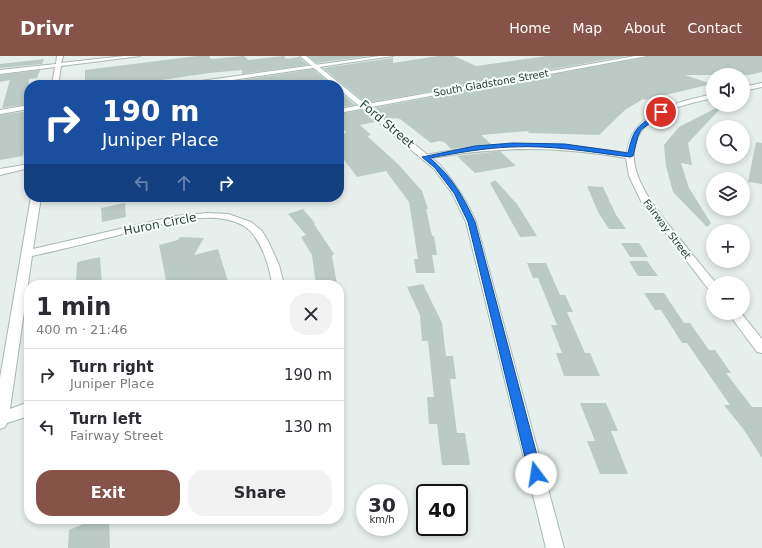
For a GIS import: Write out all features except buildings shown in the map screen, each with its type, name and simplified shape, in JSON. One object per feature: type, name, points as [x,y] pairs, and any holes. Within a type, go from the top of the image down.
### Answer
[{"type":"street","points":[[56,80],[60,56]]},
{"type":"street","points":[[0,72],[137,56]]},
{"type":"street","name":"Ford Street","points":[[304,56],[332,80]]},
{"type":"street","points":[[223,80],[390,56]]},
{"type":"street","name":"South Gladstone Street","points":[[344,109],[644,56]]},
{"type":"street","points":[[750,88],[762,85]]},
{"type":"street","name":"Ford Street","points":[[344,89],[425,157],[445,176],[458,192],[472,222],[554,548]]},
{"type":"street","name":"Fairway Street","points":[[706,98],[670,108],[650,120],[639,129],[635,136],[630,156],[631,168],[639,190],[661,223],[706,278]]},
{"type":"street","points":[[0,112],[24,109]]},
{"type":"street","points":[[425,157],[475,148],[513,145],[565,146],[630,156]]},
{"type":"street","points":[[0,172],[24,167]]},
{"type":"street","points":[[0,422],[35,202]]},
{"type":"street","name":"Huron Circle","points":[[27,254],[176,219],[199,216],[224,217],[248,225],[256,231],[263,240],[276,269],[277,280]]},
{"type":"street","points":[[740,320],[762,348]]},
{"type":"street","points":[[0,418],[24,411]]},
{"type":"route","points":[[536,474],[472,222],[458,192],[437,167],[425,157],[475,148],[513,145],[565,146],[630,156],[635,136],[639,129],[646,122],[661,112]]}]
